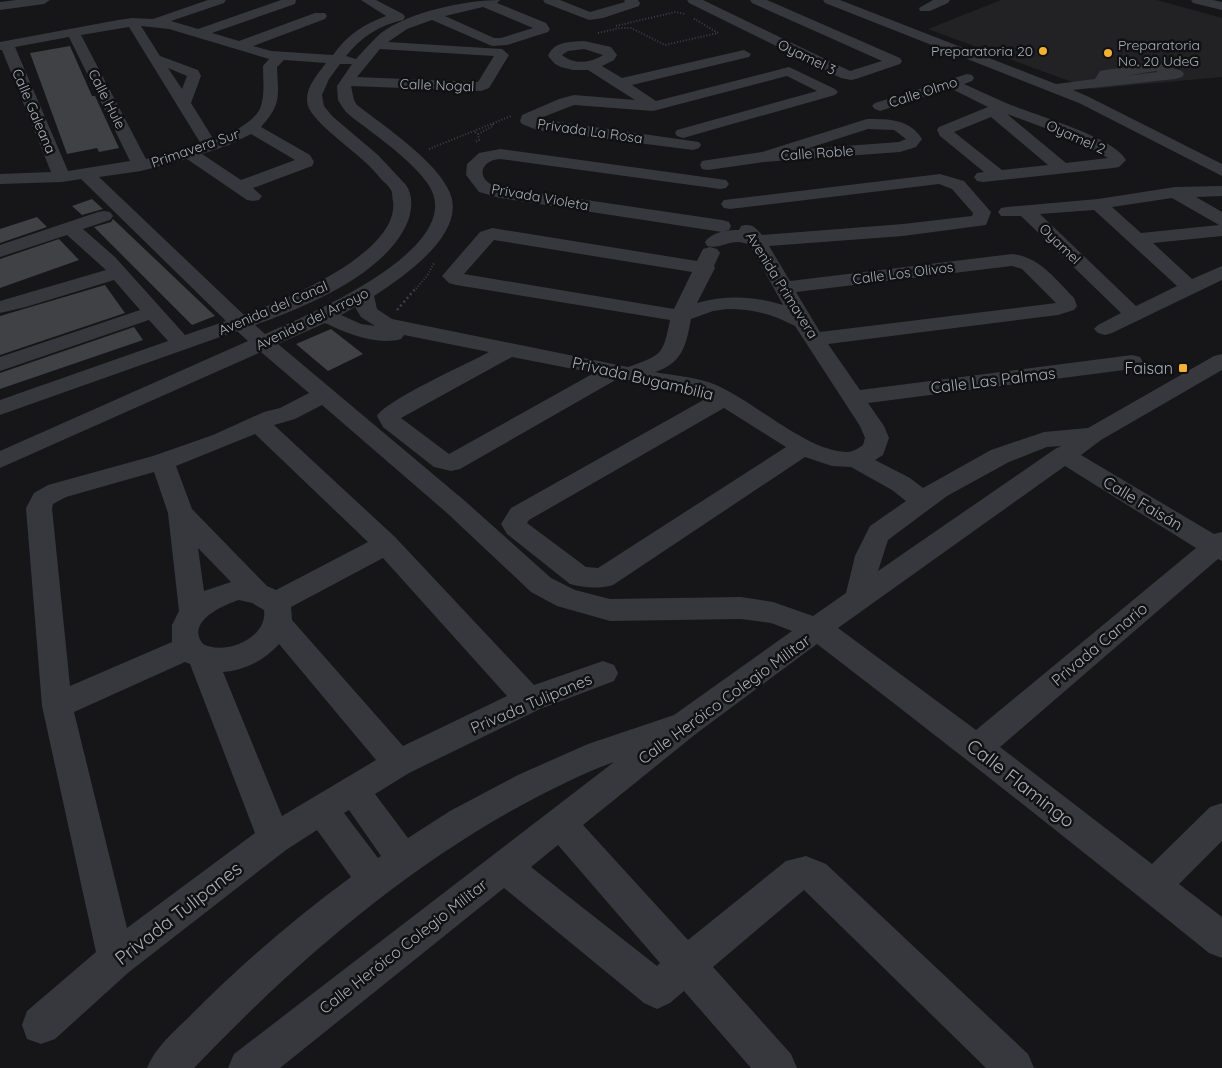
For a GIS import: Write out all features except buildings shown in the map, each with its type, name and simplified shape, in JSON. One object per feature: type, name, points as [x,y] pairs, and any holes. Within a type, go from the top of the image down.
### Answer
[{"type":"street","points":[[6,4],[44,0]]},
{"type":"street","points":[[174,2],[194,0]]},
{"type":"street","points":[[155,22],[220,0]]},
{"type":"street","points":[[198,33],[290,0],[326,18],[239,46]]},
{"type":"street","points":[[366,0],[398,17]]},
{"type":"street","points":[[549,0],[585,15],[594,16],[634,4],[630,0]]},
{"type":"street","name":"Oyamel 3","points":[[693,0],[846,76],[895,61],[756,0]]},
{"type":"street","points":[[925,8],[944,0]]},
{"type":"street","points":[[1197,0],[1222,6]]},
{"type":"street","name":"Avenida del Canal","points":[[0,408],[241,324],[306,297],[339,280],[375,253],[395,232],[403,209],[400,189],[372,159],[326,120],[316,107],[314,95],[330,67],[348,44],[372,26],[446,1]]},
{"type":"street","points":[[348,81],[376,45],[387,35],[401,27],[434,16],[489,1],[541,26],[543,29],[502,42],[492,42],[434,16]]},
{"type":"street","points":[[825,1],[980,75],[1055,89],[1084,100],[1222,171]]},
{"type":"street","points":[[736,22],[798,5]]},
{"type":"street","points":[[146,6],[155,22]]},
{"type":"street","points":[[121,17],[156,59],[210,146]]},
{"type":"street","points":[[3,45],[73,32],[121,17],[155,22],[198,33],[261,54],[287,56],[326,51],[348,44]]},
{"type":"street","points":[[21,27],[29,40]]},
{"type":"street","name":"Calle Hule","points":[[73,32],[141,166]]},
{"type":"street","name":"Calle Galeana","points":[[3,45],[62,177]]},
{"type":"street","name":"Calle Nogal","points":[[348,81],[480,86],[484,85],[502,55],[497,52],[376,45]]},
{"type":"street","points":[[419,84],[441,50]]},
{"type":"street","points":[[620,83],[744,54]]},
{"type":"street","points":[[287,56],[314,65],[330,67],[364,61]]},
{"type":"street","name":"Primavera Sur","points":[[0,179],[62,177],[141,166],[210,146],[252,128],[267,112],[270,96],[270,66],[287,56]]},
{"type":"street","points":[[156,59],[193,73],[194,76],[184,102]]},
{"type":"street","name":"Avenida Primavera","points":[[590,65],[620,83],[663,114],[688,139],[708,165],[720,184],[725,221],[757,241],[803,322],[816,339],[875,432],[877,438],[865,455]]},
{"type":"street","points":[[663,114],[789,71],[830,92],[688,139]]},
{"type":"street","name":"Calle Olmo","points":[[880,106],[980,75]]},
{"type":"street","name":"Oyamel 2","points":[[980,75],[997,109]]},
{"type":"street","name":"Avenida del Arroyo","points":[[0,460],[325,315],[364,295],[404,266],[425,244],[441,223],[444,213],[445,203],[437,186],[426,172],[351,108],[344,93],[344,86],[348,81]]},
{"type":"street","points":[[1055,89],[1100,83]]},
{"type":"street","name":"Privada La Rosa","points":[[663,114],[574,100],[564,102],[528,118],[528,121],[537,125],[688,139]]},
{"type":"street","points":[[997,109],[1062,168]]},
{"type":"street","name":"Oyamel 2","points":[[997,109],[1075,134],[1116,156],[1118,160],[1062,168],[990,176],[946,134],[945,130],[997,109]]},
{"type":"street","name":"Calle Roble","points":[[708,165],[764,157],[900,147],[913,142],[913,137],[908,132],[889,124],[867,124],[764,157]]},
{"type":"street","points":[[240,187],[306,162],[252,128]]},
{"type":"street","points":[[189,153],[256,199]]},
{"type":"street","name":"Privada Violeta","points":[[720,184],[500,154],[483,156],[477,160],[474,167],[475,176],[486,188],[500,193],[725,221]]},
{"type":"street","points":[[85,174],[241,324],[456,507],[531,576],[547,588],[567,599],[610,610],[740,608],[773,613],[818,629]]},
{"type":"street","points":[[940,179],[958,185],[982,212],[980,221],[903,230],[757,241],[746,236],[734,235],[722,238],[725,221],[940,179]]},
{"type":"street","name":"Oyamel","points":[[1202,190],[1209,186],[1222,185]]},
{"type":"street","name":"Oyamel","points":[[1134,315],[1016,211],[1098,204],[1175,192],[1222,191]]},
{"type":"street","points":[[1175,192],[1222,220]]},
{"type":"street","points":[[1098,204],[1139,239],[1191,288]]},
{"type":"street","points":[[0,251],[104,216]]},
{"type":"street","points":[[509,350],[404,406],[389,416],[391,422],[443,462],[451,463],[624,372],[658,364],[666,359],[675,347],[682,316],[725,221]]},
{"type":"street","points":[[69,227],[113,267],[178,340]]},
{"type":"street","points":[[1139,239],[1222,230]]},
{"type":"street","points":[[705,268],[492,234],[486,236],[452,276],[456,279],[682,316],[709,306],[742,303],[775,308],[803,322]]},
{"type":"street","name":"Calle Los Olivos","points":[[784,288],[1012,260],[1021,261],[1029,265],[1067,302],[1067,306],[1058,309],[816,339]]},
{"type":"street","points":[[0,301],[113,267]]},
{"type":"street","points":[[0,307],[20,303],[113,267]]},
{"type":"street","points":[[1105,329],[1222,272]]},
{"type":"street","name":"Privada Bugambilia","points":[[364,295],[365,310],[373,318],[425,333],[706,389],[725,398],[804,448],[832,458],[865,455]]},
{"type":"street","points":[[0,364],[154,312]]},
{"type":"street","name":"Privada Bugambilia","points":[[325,315],[345,326],[369,333],[396,335],[425,333]]},
{"type":"street","points":[[675,347],[694,371],[725,398],[520,514],[514,524],[516,528],[580,577],[603,578],[804,448]]},
{"type":"street","name":"Calle Heróico Colegio Militar","points":[[248,1068],[686,724],[859,598],[1093,434],[1222,361]]},
{"type":"street","name":"Calle Las Palmas","points":[[854,398],[1132,362]]},
{"type":"street","points":[[116,959],[57,706],[39,508],[43,500],[57,491],[162,462],[287,414],[320,392]]},
{"type":"street","points":[[266,421],[386,544],[529,700]]},
{"type":"street","points":[[859,598],[863,571],[873,541],[886,527],[931,495],[1000,456],[1027,444],[1061,437],[1093,434]]},
{"type":"street","points":[[865,455],[931,495]]},
{"type":"street","name":"Calle Faisán","points":[[1064,455],[1220,546]]},
{"type":"street","points":[[162,462],[181,513],[193,613]]},
{"type":"street","points":[[181,513],[269,606],[398,763]]},
{"type":"street","points":[[269,606],[386,544]]},
{"type":"street","name":"Privada Canario","points":[[977,748],[1220,546]]},
{"type":"street","points":[[269,606],[239,590],[222,594],[206,602],[193,613],[187,622],[185,631],[274,839]]},
{"type":"street","points":[[57,706],[195,652],[219,660],[239,657],[257,649],[271,636],[269,606]]},
{"type":"street","name":"Calle Flamingo","points":[[818,629],[977,748],[1222,940]]},
{"type":"street","name":"Privada Tulipanes","points":[[41,1025],[116,959],[274,839],[320,808],[398,763],[529,700],[603,673]]},
{"type":"street","points":[[167,1068],[202,1030],[290,948],[373,879],[496,801],[554,771],[611,747],[686,724]]},
{"type":"street","points":[[353,788],[403,860]]},
{"type":"street","points":[[320,808],[373,879]]},
{"type":"street","points":[[1152,887],[1222,818]]},
{"type":"street","points":[[560,823],[777,1068]]},
{"type":"street","points":[[504,867],[657,990],[798,874],[806,872],[814,876],[1014,1068]]},
{"type":"path","points":[[678,12],[718,33],[665,45],[631,28],[597,32],[678,12]]},
{"type":"path","points":[[426,150],[475,132],[493,122],[515,115]]},
{"type":"path","points":[[478,134],[493,126],[493,122]]},
{"type":"shaded area","name":"Preparatoria No. 20 UdeG","points":[[1001,0],[1157,0],[1222,18],[1222,77],[1091,89],[928,29]]},
{"type":"place","name":"Preparatoria 20","points":[[1043,51]]},
{"type":"place","name":"Preparatoria No. 20 UdeG","points":[[1108,53]]},
{"type":"place","name":"Faisan","points":[[1183,368]]}]
